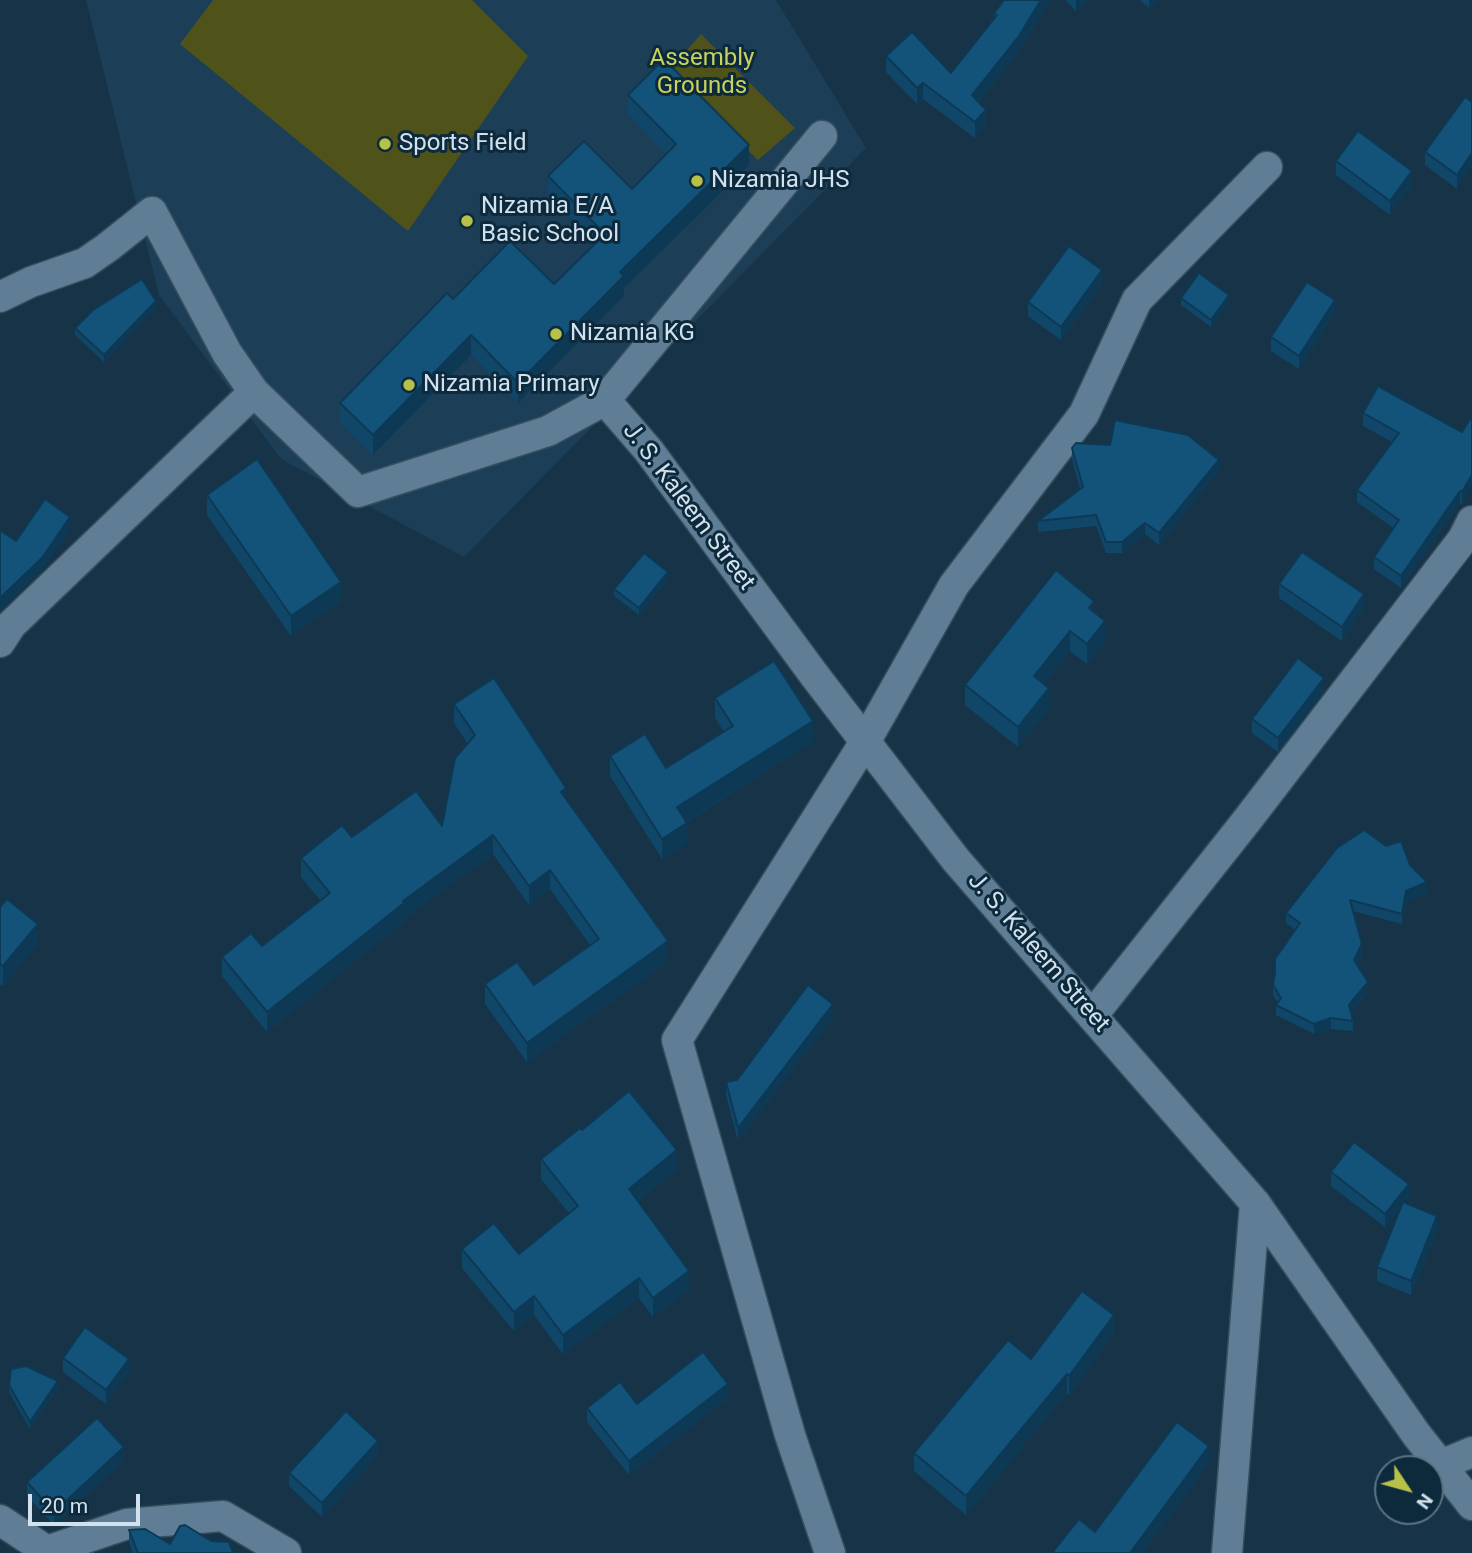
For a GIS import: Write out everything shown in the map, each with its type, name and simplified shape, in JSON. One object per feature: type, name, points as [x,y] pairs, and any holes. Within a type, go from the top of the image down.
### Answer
[{"type":"street","points":[[0,297],[31,282],[85,263],[152,212],[227,353],[254,393],[358,492],[548,430],[605,400],[822,136]]},
{"type":"street","points":[[830,1553],[790,1435],[677,1040],[865,742],[954,585],[1084,414],[1137,300],[1268,167]]},
{"type":"street","points":[[0,642],[11,625],[254,393]]},
{"type":"street","name":"J. S. Kaleem Street","points":[[605,400],[649,451],[956,860],[1255,1203],[1433,1455]]},
{"type":"street","points":[[1092,1016],[1248,819],[1454,550],[1472,521]]},
{"type":"street","points":[[1227,1553],[1255,1203]]},
{"type":"street","points":[[1444,1464],[1472,1452]]},
{"type":"street","name":"J. S. Kaleem Street","points":[[1444,1469],[1472,1505]]},
{"type":"street","points":[[0,1520],[47,1551],[127,1524],[223,1516],[286,1553]]},
{"type":"shaded area","name":"Nizamia E/A Basic School","points":[[86,0],[776,0],[866,148],[464,557],[281,459],[159,295]]},
{"type":"green space","name":"Sports Field","points":[[213,0],[472,0],[528,56],[408,231],[180,44]]},
{"type":"green space","name":"Assembly Grounds","points":[[701,34],[795,128],[758,160],[667,73]]},
{"type":"building","points":[[1004,0],[1041,0],[1019,36],[972,95],[986,110],[975,122],[923,83],[917,88],[886,56],[912,32],[951,73],[997,15],[994,13]]},
{"type":"building","points":[[664,59],[749,145],[620,272],[624,276],[518,383],[471,335],[373,435],[340,403],[447,293],[453,299],[510,241],[554,284],[605,234],[548,176],[584,141],[632,189],[676,144],[628,95]]},
{"type":"building","points":[[1465,97],[1472,102],[1472,153],[1457,175],[1425,152]]},
{"type":"building","points":[[1358,131],[1412,171],[1390,201],[1336,161]]},
{"type":"building","points":[[1069,246],[1102,270],[1061,327],[1028,302]]},
{"type":"building","points":[[1199,273],[1229,295],[1211,320],[1181,298]]},
{"type":"building","points":[[142,279],[156,301],[104,355],[75,328],[93,310]]},
{"type":"building","points":[[1307,282],[1335,300],[1299,356],[1271,337]]},
{"type":"building","points":[[1378,386],[1462,432],[1472,416],[1472,475],[1401,576],[1374,557],[1399,520],[1357,490],[1399,433],[1363,413]]},
{"type":"building","points":[[1115,420],[1188,435],[1219,460],[1159,533],[1145,523],[1122,542],[1106,542],[1096,515],[1038,521],[1083,487],[1072,448],[1076,443],[1110,445]]},
{"type":"building","points":[[257,459],[341,582],[291,616],[207,495]]},
{"type":"building","points":[[45,499],[70,517],[42,558],[0,598],[0,530],[16,541]]},
{"type":"building","points":[[1302,552],[1364,594],[1342,627],[1279,584]]},
{"type":"building","points":[[644,553],[668,572],[639,608],[614,589]]},
{"type":"building","points":[[1056,570],[1094,601],[1089,608],[1105,621],[1087,644],[1070,631],[1034,676],[1049,688],[1018,727],[965,685]]},
{"type":"building","points":[[1298,658],[1324,678],[1278,738],[1252,719]]},
{"type":"building","points":[[774,661],[813,721],[677,807],[687,823],[662,839],[610,756],[645,734],[666,768],[733,726],[715,698]]},
{"type":"building","points":[[494,678],[566,788],[561,792],[668,941],[527,1043],[485,984],[517,962],[534,985],[599,939],[550,870],[529,886],[493,835],[403,901],[404,903],[267,1012],[222,957],[251,933],[262,946],[330,893],[301,858],[342,825],[352,837],[416,791],[442,826],[455,758],[475,735],[454,704]]},
{"type":"building","points":[[1364,830],[1386,846],[1401,841],[1410,865],[1427,882],[1406,891],[1402,914],[1350,900],[1362,944],[1354,960],[1368,982],[1349,1005],[1353,1021],[1331,1018],[1314,1024],[1276,1005],[1281,998],[1273,985],[1275,959],[1300,923],[1286,913],[1337,848]]},
{"type":"building","points":[[7,899],[38,924],[3,966],[0,964],[0,907]]},
{"type":"building","points":[[808,985],[833,1004],[738,1128],[726,1082],[737,1080]]},
{"type":"building","points":[[629,1091],[677,1150],[629,1189],[689,1271],[653,1298],[639,1278],[563,1335],[534,1296],[514,1312],[462,1249],[494,1223],[519,1254],[578,1206],[541,1159],[580,1128],[582,1130]]},
{"type":"building","points":[[1354,1142],[1409,1184],[1385,1214],[1331,1172]]},
{"type":"building","points":[[1403,1202],[1437,1216],[1411,1281],[1377,1267]]},
{"type":"building","points":[[1082,1291],[1114,1315],[1069,1376],[1067,1374],[966,1496],[914,1453],[1008,1340],[1031,1359]]},
{"type":"building","points":[[85,1327],[129,1359],[106,1390],[63,1358]]},
{"type":"building","points":[[703,1352],[728,1384],[629,1461],[587,1408],[620,1382],[637,1404]]},
{"type":"building","points":[[26,1366],[58,1381],[30,1422],[9,1385],[11,1369]]},
{"type":"building","points":[[346,1411],[378,1441],[322,1503],[289,1473]]},
{"type":"building","points":[[97,1418],[124,1447],[54,1512],[27,1482]]},
{"type":"building","points":[[1177,1422],[1209,1446],[1130,1553],[1052,1553],[1079,1519],[1095,1532]]},
{"type":"building","points":[[185,1525],[211,1541],[229,1542],[233,1553],[138,1553],[129,1530],[145,1529],[170,1544],[180,1526]]},
{"type":"place","name":"Sports Field","points":[[385,144]]},
{"type":"place","name":"Nizamia JHS","points":[[697,181]]},
{"type":"place","name":"Nizamia E/A Basic School","points":[[467,221]]},
{"type":"place","name":"Nizamia KG","points":[[556,334]]},
{"type":"place","name":"Nizamia Primary","points":[[409,385]]}]
